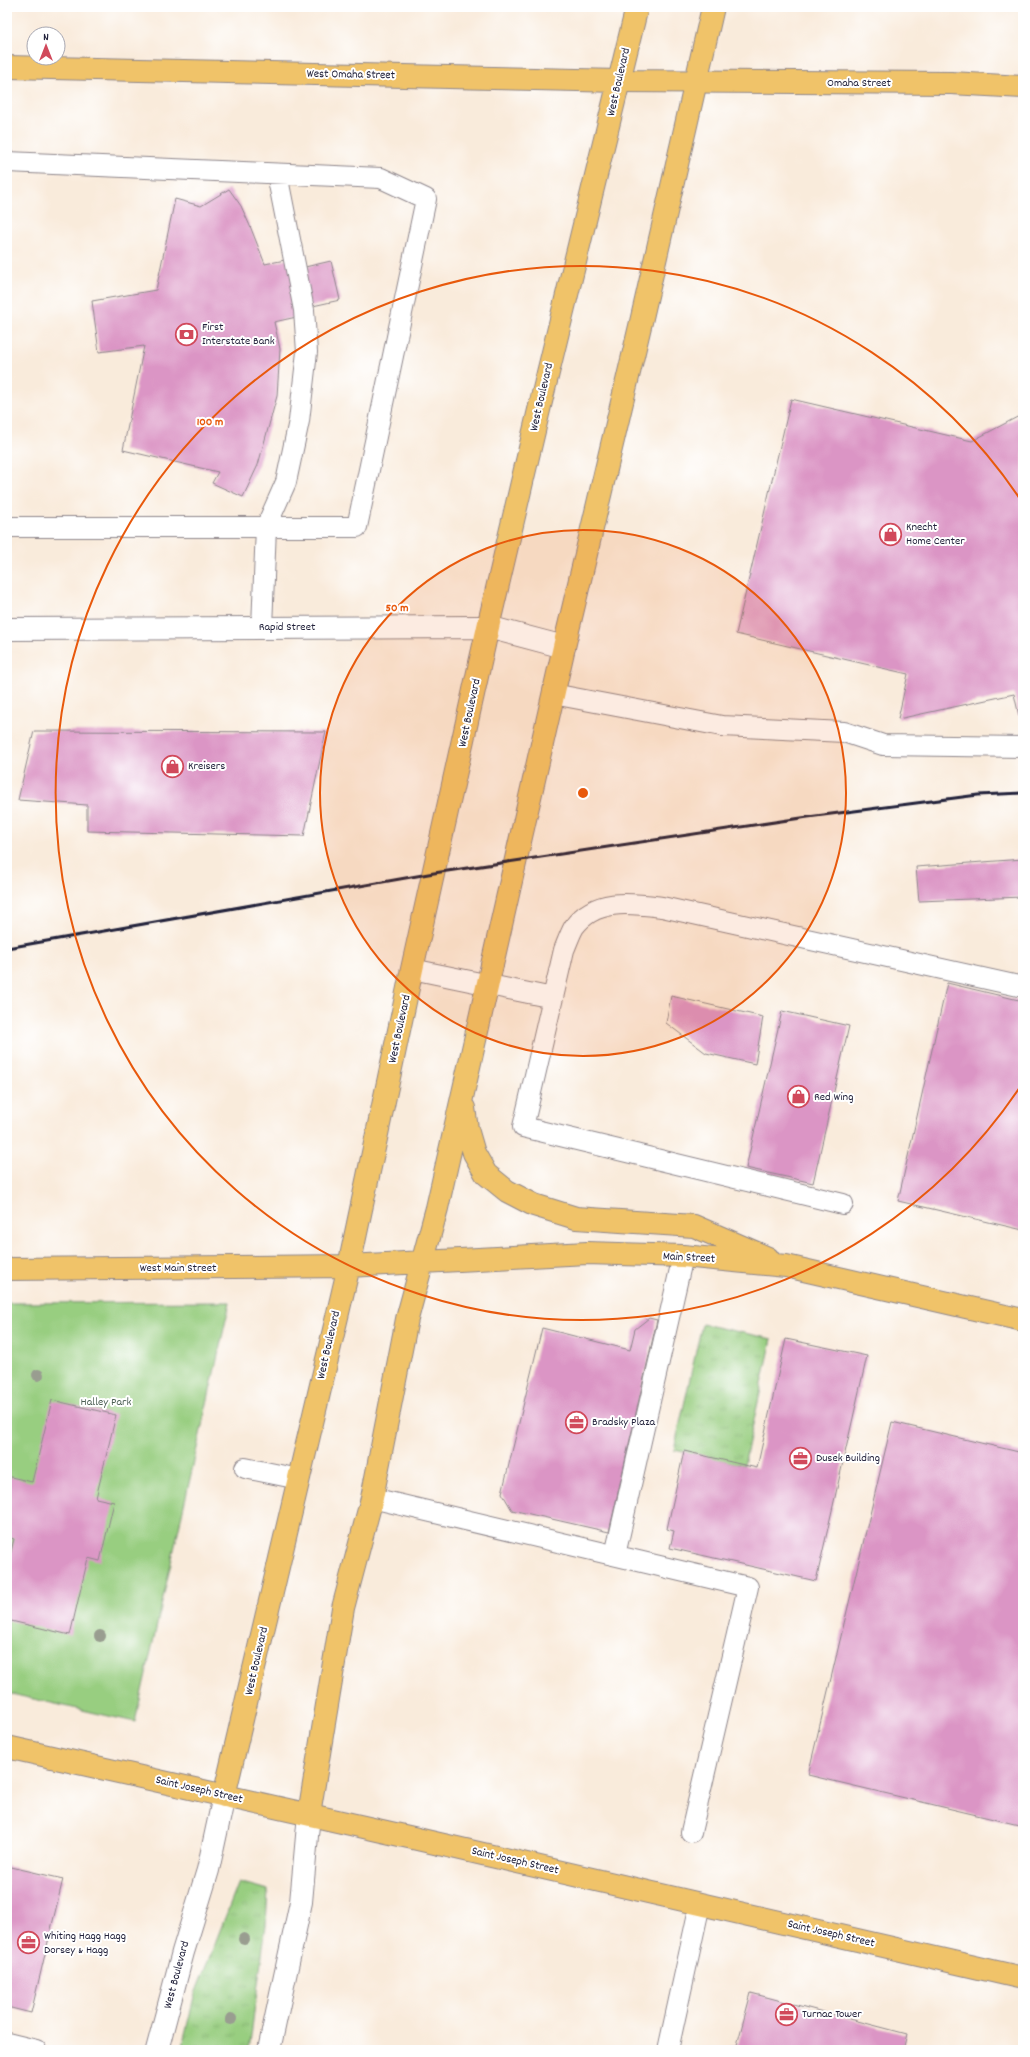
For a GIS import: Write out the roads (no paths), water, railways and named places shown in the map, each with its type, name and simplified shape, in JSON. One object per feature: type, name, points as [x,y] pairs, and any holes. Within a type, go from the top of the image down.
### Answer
[{"type":"main road","name":"West Boulevard","points":[[224,1796],[349,1266],[412,969],[488,627],[637,7]]},
{"type":"main road","points":[[309,1814],[343,1608],[372,1498],[407,1319],[421,1262],[437,1208],[553,694],[712,7]]},
{"type":"main road","name":"West Omaha Street","points":[[7,67],[695,83]]},
{"type":"main road","name":"Omaha Street","points":[[695,83],[951,83],[1023,87]]},
{"type":"main road","points":[[462,1099],[467,1129],[474,1153],[486,1174],[507,1191],[534,1205],[576,1218],[694,1226],[786,1266]]},
{"type":"main road","name":"Main Street","points":[[349,1266],[587,1253],[683,1256],[786,1266],[1023,1320]]},
{"type":"main road","name":"West Main Street","points":[[7,1269],[349,1266]]},
{"type":"main road","name":"Saint Joseph Street","points":[[7,1747],[309,1814],[1023,1978]]},
{"type":"street","name":"Rapid Street","points":[[7,628],[488,627],[564,647]]},
{"type":"street","name":"West Boulevard","points":[[157,2050],[183,1952],[208,1870],[224,1796]]},
{"type":"street","points":[[269,2050],[301,1902],[309,1814]]},
{"type":"lane","points":[[7,162],[381,178],[426,199],[357,527],[7,527]]},
{"type":"lane","points":[[262,627],[266,527],[286,482],[298,421],[307,352],[304,310],[277,174]]},
{"type":"lane","points":[[553,694],[722,726],[844,732],[883,745],[1023,747]]},
{"type":"lane","points":[[843,1204],[523,1127],[564,950],[573,928],[586,914],[608,904],[630,903],[662,907],[1023,988]]},
{"type":"lane","points":[[412,969],[553,998]]},
{"type":"lane","points":[[616,1555],[683,1256]]},
{"type":"lane","points":[[245,1468],[298,1479]]},
{"type":"lane","points":[[372,1498],[748,1587],[692,1832]]},
{"type":"lane","points":[[668,2050],[700,1904]]},
{"type":"lane","points":[[7,2043],[36,2050]]},
{"type":"railway","points":[[7,948],[434,873],[808,817],[978,795],[1023,793]]},
{"type":"place","name":"First Interstate Bank","points":[[187,334]]},
{"type":"place","name":"Knecht Home Center","points":[[891,534]]},
{"type":"place","name":"Kreisers","points":[[173,766]]},
{"type":"place","name":"Red Wing","points":[[798,1097]]},
{"type":"place","name":"Bradsky Plaza","points":[[577,1422]]},
{"type":"place","name":"Dusek Building","points":[[801,1458]]},
{"type":"place","name":"Whiting Hagg Hagg Dorsey & Hagg","points":[[28,1943]]},
{"type":"place","name":"Turnac Tower","points":[[787,2014]]},
{"type":"park label","name":"Halley Park","points":[[106,1402]]}]
